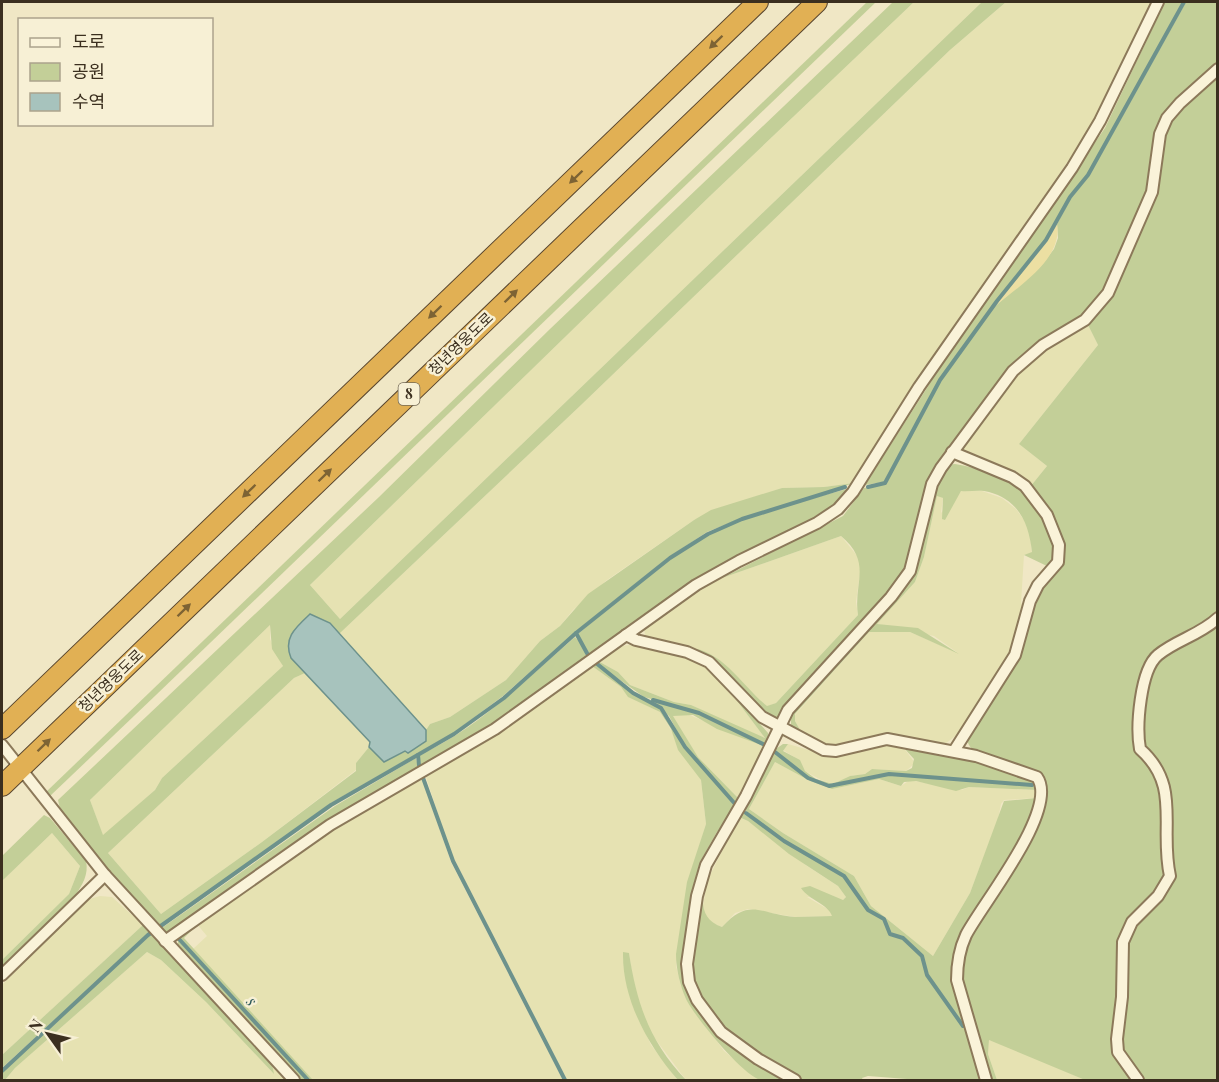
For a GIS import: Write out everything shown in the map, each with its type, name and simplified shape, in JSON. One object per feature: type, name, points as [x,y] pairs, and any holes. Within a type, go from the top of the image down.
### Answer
[{"type":"highway","points":[[2,729],[758,2]]},
{"type":"highway","name":"청년영웅도로","points":[[2,786],[817,2]]},
{"type":"street","points":[[163,939],[330,825],[424,767],[495,729],[696,585],[739,561],[818,523],[838,509],[853,492],[919,387],[1072,168],[1100,122],[1158,2]]},
{"type":"street","points":[[795,1080],[765,1064],[721,1032],[697,1000],[690,982],[687,964],[695,906],[706,865],[746,796],[779,727],[800,695],[891,597],[910,571],[932,484],[952,452],[1020,363],[1043,345],[1085,320],[1108,293],[1152,192],[1160,134],[1167,118],[1180,103],[1218,69]]},
{"type":"street","points":[[952,452],[1012,477],[1025,486],[1047,515],[1059,545],[1058,562],[1038,585],[1030,601],[1015,655],[954,751]]},
{"type":"street","points":[[1138,1080],[1118,1052],[1123,942],[1132,922],[1158,896],[1170,876],[1166,855],[1166,786],[1151,759],[1140,749],[1138,737],[1145,678],[1155,657],[1200,632],[1218,618]]},
{"type":"street","points":[[626,635],[636,640],[687,652],[709,662],[762,717],[824,750],[836,751],[887,739],[954,751],[1029,772],[1041,783],[1042,790],[1031,826],[1018,853],[965,937],[957,967],[957,980],[986,1080]]},
{"type":"street","points":[[2,745],[105,875],[294,1080]]},
{"type":"street","points":[[2,975],[105,875]]},
{"type":"shaded area","points":[[914,2],[982,2],[340,619],[310,585],[710,196]]},
{"type":"shaded area","points":[[1006,2],[1153,2],[1092,126],[894,416],[861,467],[861,472],[854,483],[824,487],[782,488],[694,520],[607,580],[573,610],[560,626],[540,641],[506,680],[450,717],[430,724],[426,730],[339,634],[950,50]]},
{"type":"shaded area","points":[[1087,323],[1098,345],[1019,444],[1047,466],[1030,487],[959,452],[1001,393],[1030,359]]},
{"type":"shaded area","points":[[961,491],[982,491],[1002,498],[1016,509],[1029,527],[1032,553],[1024,555],[1021,603],[1025,606],[1018,638],[1002,670],[958,734],[941,747],[905,738],[825,747],[804,737],[795,721],[795,715],[869,632],[910,632],[958,653],[934,636],[877,624],[915,582],[924,557],[937,495],[943,498],[941,513]]},
{"type":"shaded area","points":[[841,536],[859,558],[861,566],[856,602],[858,615],[776,703],[766,707],[714,656],[648,639],[645,635],[644,629],[684,598],[722,578]]},
{"type":"shaded area","points":[[270,625],[270,639],[283,666],[162,778],[155,790],[103,836],[90,800]]},
{"type":"shaded area","points":[[635,644],[696,659],[716,673],[765,738],[738,728],[691,705],[674,702],[630,685],[618,672],[598,661],[616,647]]},
{"type":"shaded area","points":[[592,666],[621,687],[629,697],[660,712],[701,780],[706,824],[688,882],[676,966],[681,986],[724,1051],[760,1080],[686,1080],[650,1032],[635,994],[629,953],[623,959],[637,1014],[651,1045],[678,1080],[567,1080],[450,851],[424,771],[524,715]]},
{"type":"shaded area","points":[[305,673],[370,743],[356,763],[356,770],[262,842],[161,914],[108,853],[294,678]]},
{"type":"shaded area","points":[[687,714],[767,747],[739,799],[698,757],[672,716]]},
{"type":"shaded area","points":[[788,744],[823,754],[888,746],[903,747],[915,763],[906,771],[872,769],[865,774],[850,776],[834,784],[805,771],[799,760],[783,750]]},
{"type":"shaded area","points":[[775,762],[810,781],[832,789],[879,779],[901,786],[910,780],[962,790],[969,787],[1038,790],[1037,798],[1004,800],[1001,804],[998,819],[970,893],[933,956],[871,906],[854,876],[783,833],[749,809]]},
{"type":"shaded area","points":[[421,776],[451,862],[563,1080],[313,1080],[193,949],[207,936],[196,923],[308,843]]},
{"type":"shaded area","points":[[739,817],[748,821],[807,866],[838,886],[846,897],[843,900],[807,897],[831,911],[833,916],[795,917],[748,909],[735,913],[722,927],[713,924],[705,916],[703,906],[707,881]]},
{"type":"shaded area","points":[[52,833],[80,866],[69,894],[2,960],[2,881]]},
{"type":"shaded area","points":[[100,896],[112,897],[143,925],[2,1055],[2,985],[86,900]]},
{"type":"shaded area","points":[[147,952],[161,960],[206,1002],[273,1073],[272,1064],[286,1080],[5,1080],[15,1068]]},
{"type":"shaded area","points":[[989,1040],[1085,1080],[997,1080],[988,1054]]},
{"type":"green space","points":[[867,2],[876,2],[49,797],[45,793]]},
{"type":"green space","points":[[893,2],[914,2],[710,196],[310,585],[340,619],[982,2],[1006,2],[950,50],[339,634],[330,623],[291,658],[305,673],[294,678],[108,853],[161,914],[356,771],[356,763],[369,747],[384,762],[426,741],[426,730],[430,724],[450,717],[506,680],[540,641],[560,626],[588,594],[694,520],[711,510],[782,488],[824,487],[854,483],[742,518],[707,532],[669,557],[575,632],[503,696],[453,733],[331,803],[157,927],[110,874],[60,809],[58,800],[379,497],[550,329]],"holes":[[[270,625],[272,649],[283,666],[162,778],[155,790],[103,835],[90,800]]]},
{"type":"green space","points":[[1165,2],[1183,2],[1087,175],[1069,196],[1045,240],[996,300],[939,380],[884,482],[865,485],[934,377],[1105,128]]},
{"type":"green space","points":[[1186,2],[1217,2],[1217,65],[1165,117],[1149,191],[1106,292],[1083,318],[1042,342],[938,466],[908,570],[889,595],[780,717],[776,719],[765,713],[688,648],[711,654],[721,661],[767,706],[776,703],[858,615],[859,564],[851,546],[841,536],[722,578],[843,516],[864,488],[885,484],[941,381],[974,333],[993,308],[1040,267],[1054,249],[1058,238],[1057,224],[1071,198],[1089,176]]},
{"type":"green space","points":[[1217,73],[1217,614],[1153,654],[1135,737],[1163,787],[1167,876],[1163,885],[1129,921],[1114,1039],[1135,1080],[1085,1080],[989,1040],[988,1054],[997,1080],[990,1080],[961,980],[961,967],[968,939],[1046,790],[1041,778],[1032,769],[979,753],[970,747],[967,737],[995,691],[1041,587],[1061,563],[1030,487],[1047,466],[1019,444],[1098,345],[1087,323],[1133,246],[1170,120]]},
{"type":"green space","points":[[955,464],[1000,477],[1012,484],[1033,503],[1052,540],[1054,549],[1052,563],[1049,567],[1024,555],[1032,552],[1028,532],[1021,514],[1008,501],[986,491],[961,491],[945,520],[942,519],[943,498],[937,496],[924,557],[915,582],[877,624],[918,628],[959,654],[910,632],[869,632],[795,714],[795,721],[804,737],[791,727],[791,712],[918,559],[935,485],[947,465]]},
{"type":"green space","points":[[847,489],[834,507],[824,514],[683,587],[589,654],[578,634],[641,582],[690,546],[741,521]]},
{"type":"green space","points":[[1217,622],[1217,1080],[1140,1080],[1121,1051],[1128,934],[1168,888],[1169,799],[1142,748],[1145,694],[1157,658]]},
{"type":"green space","points":[[575,637],[584,647],[586,656],[506,715],[421,765],[419,755],[461,732],[481,717]]},
{"type":"green space","points":[[598,661],[618,672],[630,685],[674,702],[691,705],[765,738],[716,673],[768,733],[768,745],[699,712],[644,697],[596,663]]},
{"type":"green space","points":[[595,664],[632,693],[660,709],[684,747],[736,806],[717,832],[700,862],[693,887],[682,972],[688,990],[757,1064],[784,1080],[761,1080],[743,1068],[709,1031],[686,999],[679,977],[676,954],[687,882],[706,824],[701,780],[678,750],[671,729],[660,712],[628,697],[621,687],[592,666]]},
{"type":"green space","points":[[652,701],[698,714],[767,747],[717,729],[693,715],[673,716],[698,757],[739,799],[737,804],[685,746],[669,716]]},
{"type":"green space","points":[[783,744],[788,744],[783,751],[800,760],[805,771],[816,779],[833,784],[850,776],[865,774],[872,769],[906,771],[912,768],[914,759],[903,747],[975,760],[1034,780],[1038,790],[969,787],[956,791],[916,781],[904,782],[901,786],[879,779],[832,789],[810,781],[775,762],[749,809],[783,833],[854,876],[871,906],[933,956],[970,893],[1004,801],[1037,798],[1015,851],[956,951],[982,1080],[920,1080],[868,1076],[862,1078],[863,1080],[802,1080],[789,1075],[724,1028],[697,991],[691,971],[700,897],[709,866],[730,834],[711,870],[703,898],[704,910],[710,920],[722,927],[740,912],[748,910],[795,917],[832,916],[827,908],[801,888],[810,886],[843,900],[846,897],[838,886],[789,854],[748,821],[739,817],[743,811],[769,831],[745,810],[773,751]]},
{"type":"green space","points":[[416,758],[418,767],[281,851],[169,931],[164,933],[159,930],[335,806]]},
{"type":"green space","points":[[44,815],[50,818],[86,861],[86,875],[75,896],[2,970],[2,960],[69,894],[80,866],[52,833],[2,881],[2,856]]},
{"type":"green space","points":[[143,925],[150,932],[2,1068],[2,1055]]},
{"type":"green space","points":[[190,927],[192,930],[184,938],[313,1080],[309,1080],[179,937]]},
{"type":"green space","points":[[152,933],[272,1064],[274,1074],[206,1002],[161,960],[147,952],[15,1068],[5,1080],[2,1080],[2,1072]]},
{"type":"green space","points":[[178,940],[306,1080],[298,1080],[178,950]]},
{"type":"green space","points":[[623,952],[629,953],[641,1006],[654,1037],[686,1080],[678,1080],[667,1067],[639,1021],[627,987]]},
{"type":"sand","points":[[1057,224],[1057,237],[1046,261],[993,308],[1047,241]]},
{"type":"water","points":[[310,614],[330,623],[426,730],[426,741],[408,753],[405,751],[384,762],[369,747],[370,742],[291,658],[288,645],[292,634]]},
{"type":"waterway","points":[[868,487],[885,483],[940,380],[997,301],[1046,240],[1070,197],[1088,175],[1184,2]]},
{"type":"waterway","points":[[2,1071],[148,935],[331,805],[454,734],[504,698],[576,633],[670,558],[708,534],[742,519],[845,487]]},
{"type":"waterway","points":[[576,633],[588,655]]},
{"type":"waterway","points":[[596,663],[633,693],[661,708],[685,747],[736,805]]},
{"type":"waterway","points":[[653,700],[699,713],[765,745]]},
{"type":"waterway","points":[[775,752],[808,778],[829,786],[889,774],[1032,785]]},
{"type":"waterway","points":[[418,755],[419,765]]},
{"type":"waterway","points":[[422,775],[453,861],[565,1080]]},
{"type":"waterway","points":[[746,813],[784,841],[844,876],[868,910],[884,919],[890,934],[903,938],[922,956],[927,975],[963,1026]]},
{"type":"waterway","name":"s","points":[[179,939],[308,1080]]}]
